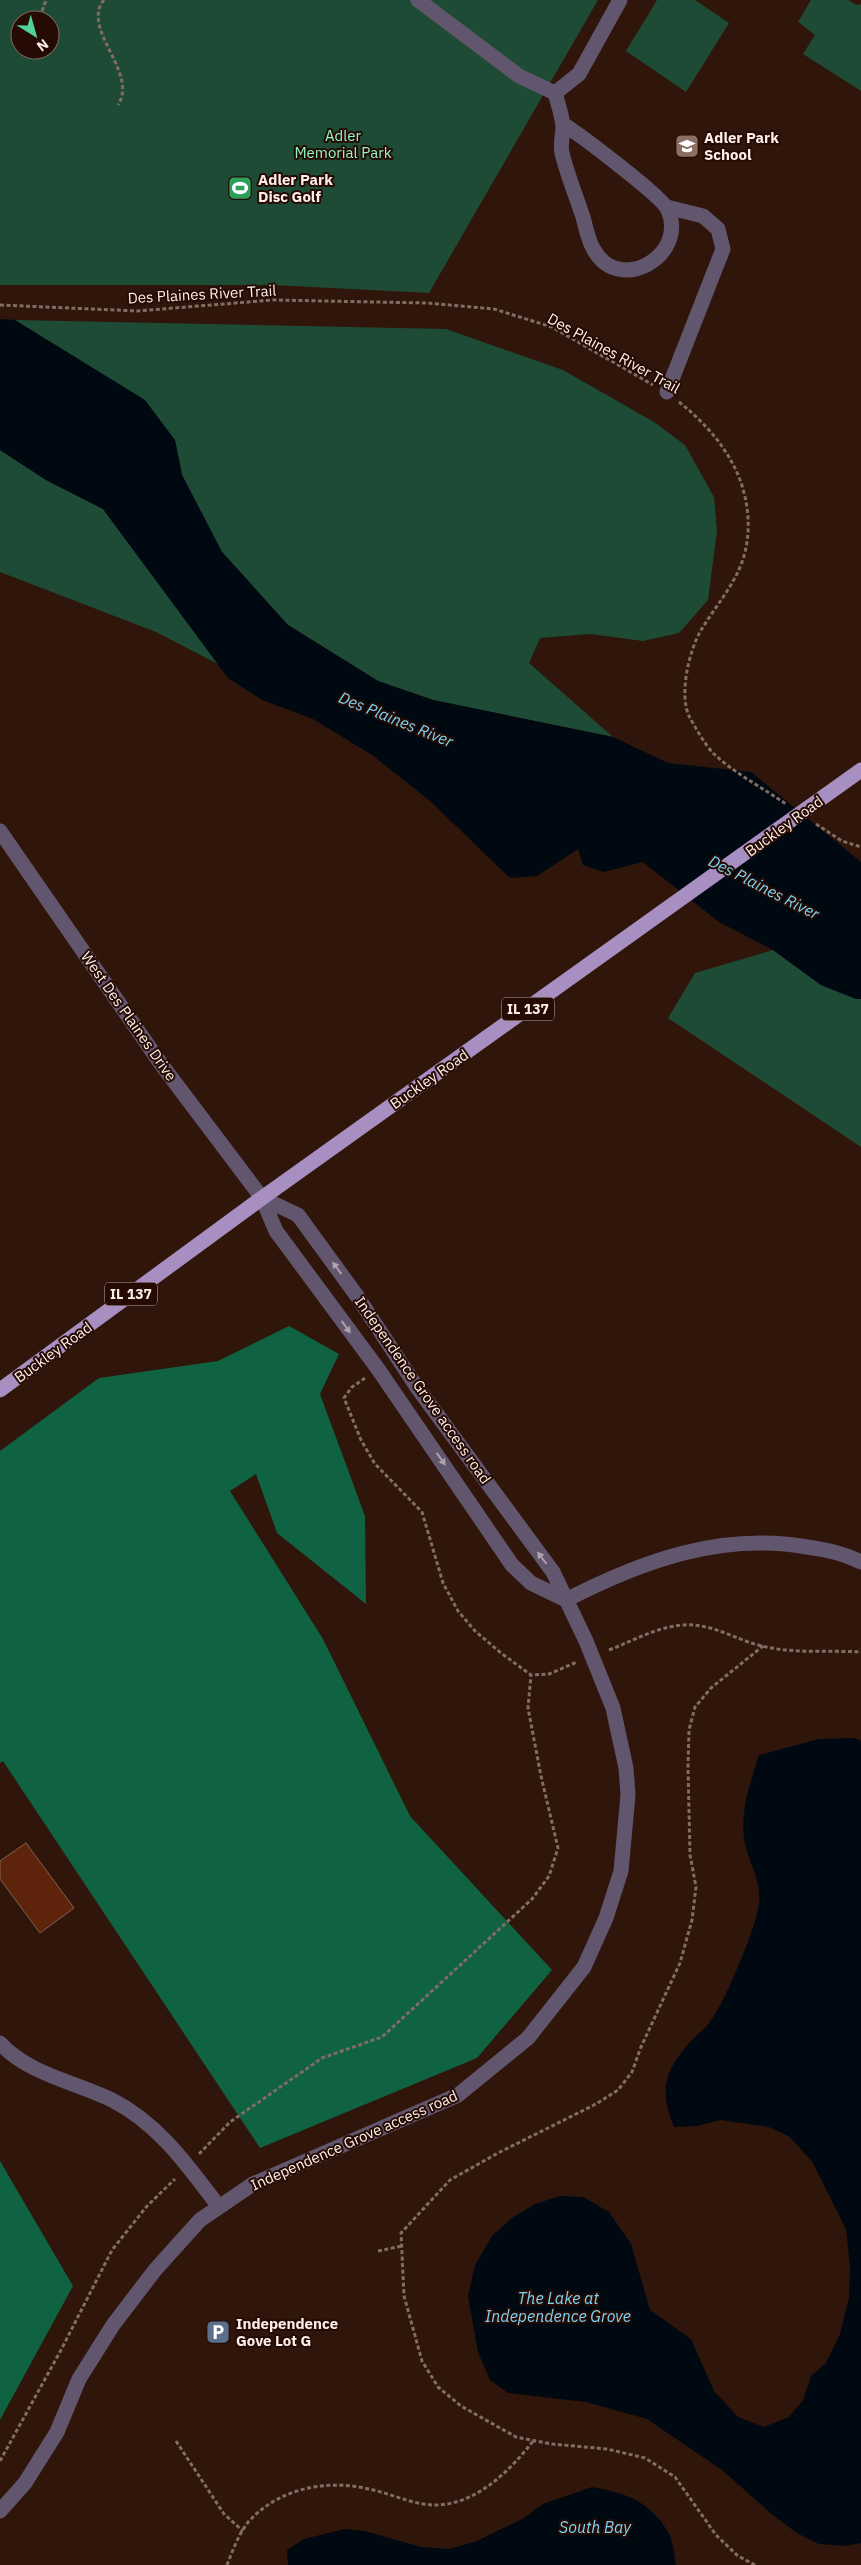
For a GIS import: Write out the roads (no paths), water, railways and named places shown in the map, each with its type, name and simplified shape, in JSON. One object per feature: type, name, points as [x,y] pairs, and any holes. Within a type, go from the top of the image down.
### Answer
[{"type":"main road","name":"Buckley Road","points":[[0,1390],[262,1198],[667,911],[861,770]]},
{"type":"street","points":[[418,0],[519,76],[556,93]]},
{"type":"street","points":[[556,93],[579,74],[620,0]]},
{"type":"street","points":[[556,93],[563,124],[562,151],[593,250],[604,263],[634,271],[650,265],[662,255],[670,242],[673,225],[668,208]]},
{"type":"street","points":[[563,124],[583,137],[668,208],[703,216],[718,230],[724,249],[667,392]]},
{"type":"street","name":"West Des Plaines Drive","points":[[0,831],[162,1064],[262,1198]]},
{"type":"street","name":"Independence Grove access road","points":[[262,1198],[276,1231],[378,1369],[512,1565],[530,1582],[566,1600]]},
{"type":"street","name":"Independence Grove access road","points":[[0,2511],[25,2483],[57,2432],[79,2378],[113,2325],[154,2270],[200,2220],[253,2184],[458,2095],[528,2038],[584,1967],[606,1918],[621,1871],[628,1794],[626,1768],[613,1708],[592,1656],[553,1572],[416,1386],[351,1288],[298,1215],[262,1198]]},
{"type":"street","points":[[329,1304],[351,1288]]},
{"type":"street","points":[[566,1600],[607,1579],[678,1552],[722,1544],[778,1542],[841,1552],[861,1562]]},
{"type":"street","points":[[0,2043],[9,2053],[43,2072],[113,2101],[147,2122],[187,2166],[219,2207]]},
{"type":"water","name":"Des Plaines River","points":[[0,319],[15,320],[145,400],[175,440],[182,475],[222,552],[288,625],[378,681],[433,700],[613,737],[668,763],[751,772],[861,862],[861,999],[856,999],[821,985],[773,950],[719,922],[643,862],[603,872],[583,865],[578,849],[537,876],[510,878],[429,800],[372,755],[313,719],[262,700],[228,678],[103,509],[46,480],[0,450]]},
{"type":"water","name":"The Lake at Independence Grove","points":[[855,1738],[861,1741],[861,2543],[845,2546],[819,2544],[797,2533],[774,2516],[722,2470],[647,2419],[586,2402],[508,2393],[490,2380],[478,2352],[468,2296],[475,2265],[492,2236],[512,2218],[535,2204],[560,2196],[583,2197],[609,2212],[631,2244],[650,2310],[691,2339],[714,2391],[738,2417],[764,2427],[789,2417],[803,2400],[811,2376],[826,2363],[840,2334],[849,2298],[850,2267],[846,2229],[813,2163],[790,2137],[769,2127],[720,2120],[697,2126],[674,2127],[669,2114],[666,2091],[667,2081],[675,2062],[691,2041],[710,2022],[722,2001],[745,1950],[756,1917],[759,1903],[758,1887],[745,1844],[743,1821],[746,1799],[759,1755],[819,1739]]},
{"type":"water","name":"South Bay","points":[[592,2487],[627,2496],[655,2514],[671,2538],[676,2565],[288,2565],[287,2550],[304,2539],[345,2529],[365,2531],[421,2547],[449,2549],[477,2541],[524,2518],[543,2504]]},
{"type":"place","name":"Adler Park School","points":[[687,146]]},
{"type":"place","name":"Adler Park Disc Golf","points":[[240,188]]},
{"type":"place","name":"Independence Gove Lot G","points":[[218,2332]]},
{"type":"park label","name":"Adler Memorial Park","points":[[343,144]]}]
